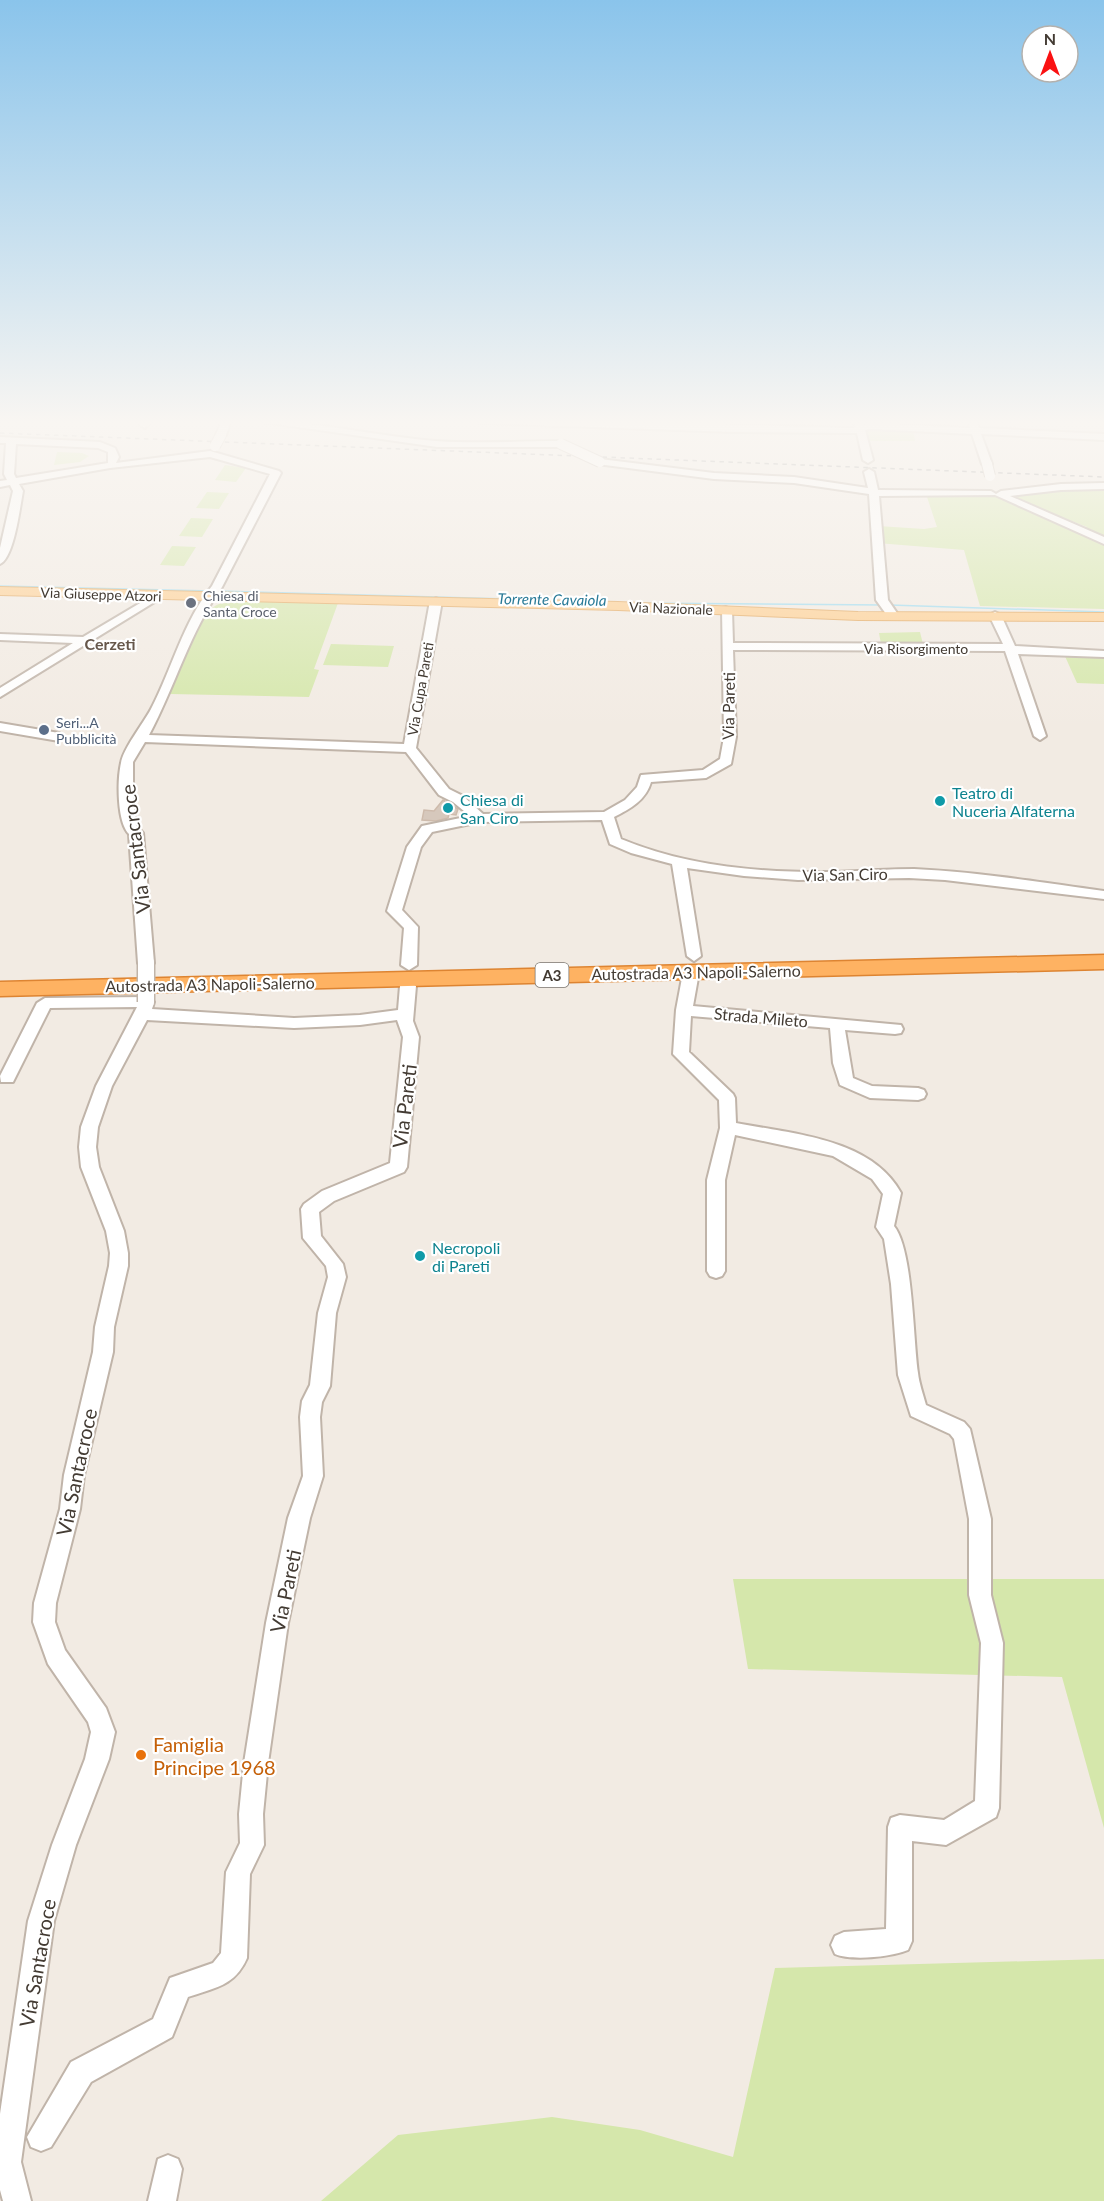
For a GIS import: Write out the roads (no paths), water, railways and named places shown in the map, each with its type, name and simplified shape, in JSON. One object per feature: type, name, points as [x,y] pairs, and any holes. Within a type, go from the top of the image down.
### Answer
[{"type":"highway","name":"Autostrada A3 Napoli-Salerno","points":[[0,980],[1104,953]]},
{"type":"highway","name":"Autostrada A3 Napoli-Salerno","points":[[0,989],[1104,962]]},
{"type":"main road","name":"Via Giuseppe Atzori","points":[[0,591],[156,596],[210,593]]},
{"type":"main road","name":"Via Nazionale","points":[[210,593],[726,610],[888,609],[995,615],[1104,617]]},
{"type":"street","points":[[0,561],[7,544],[11,523]]},
{"type":"street","name":"Via Santacroce","points":[[17,2201],[6,2162],[41,1921],[64,1845],[97,1759],[103,1732],[98,1716],[56,1656],[44,1622],[45,1603],[70,1509],[74,1475],[103,1352],[102,1338],[119,1274],[117,1237],[90,1167],[87,1147],[90,1123],[98,1102],[144,1008],[146,963],[136,833],[129,826],[126,797],[127,762],[158,707],[210,593],[249,523]]},
{"type":"street","points":[[878,523],[888,609]]},
{"type":"street","points":[[1062,523],[1104,541]]},
{"type":"street","points":[[0,693],[156,596]]},
{"type":"street","name":"Via Cupa Pareti","points":[[436,602],[410,748],[444,792],[468,806],[480,818]]},
{"type":"street","name":"Via Pareti","points":[[41,2137],[81,2072],[164,2028],[171,2002],[179,1987],[221,1973],[234,1958],[238,1872],[252,1845],[251,1814],[254,1783],[275,1635],[299,1518],[313,1476],[310,1416],[312,1401],[320,1386],[327,1313],[338,1277],[337,1269],[332,1261],[312,1238],[310,1209],[328,1196],[398,1167],[405,1086],[411,1055],[411,1036],[405,1021],[411,927],[394,911],[414,847],[427,829],[480,818],[607,816],[630,803],[643,788],[646,778],[706,774],[726,761],[730,737],[726,610]]},
{"type":"street","points":[[995,615],[1010,648],[1040,735]]},
{"type":"street","points":[[877,634],[881,648]]},
{"type":"street","points":[[0,637],[84,640]]},
{"type":"street","name":"Via Risorgimento","points":[[728,646],[1010,648],[1104,654]]},
{"type":"street","points":[[0,727],[59,737]]},
{"type":"street","points":[[139,738],[410,748]]},
{"type":"street","name":"Via San Ciro","points":[[607,816],[615,840],[635,851],[679,862],[821,876],[922,874],[1104,896]]},
{"type":"street","points":[[679,862],[694,956]]},
{"type":"street","points":[[690,978],[684,1010],[681,1054],[727,1098],[728,1128],[716,1180],[716,1271]]},
{"type":"street","points":[[8,1078],[45,1003],[144,1008],[294,1023],[360,1020],[406,1014]]},
{"type":"street","name":"Strada Mileto","points":[[684,1010],[895,1029]]},
{"type":"street","points":[[837,1024],[841,1063],[846,1081],[870,1092],[918,1094]]},
{"type":"street","points":[[0,1059],[21,1048]]},
{"type":"street","points":[[728,1128],[838,1151],[878,1174],[892,1193],[885,1227],[893,1237],[899,1272],[908,1375],[918,1410],[957,1428],[963,1435],[980,1520],[980,1594],[992,1643],[987,1808],[946,1833],[900,1827],[899,1941],[844,1945]]},
{"type":"street","points":[[162,2201],[168,2169]]},
{"type":"waterway","name":"Torrente Cavaiola","points":[[0,586],[212,591]]},
{"type":"waterway","name":"Torrente Cavaiola","points":[[218,591],[583,601]]},
{"type":"waterway","name":"Torrente Cavaiola","points":[[629,603],[883,605]]},
{"type":"waterway","name":"Torrente Cavaiola","points":[[890,605],[1104,612]]},
{"type":"place","name":"Chiesa di Santa Croce","points":[[191,603]]},
{"type":"place","name":"Seri...A Pubblicità","points":[[44,730]]},
{"type":"place","name":"Teatro di Nuceria Alfaterna","points":[[940,801]]},
{"type":"place","name":"Chiesa di San Ciro","points":[[448,808]]},
{"type":"place","name":"Necropoli di Pareti","points":[[420,1256]]},
{"type":"place","name":"Famiglia Principe 1968","points":[[141,1755]]},
{"type":"district","name":"Cerzeti","points":[[110,643]]}]
